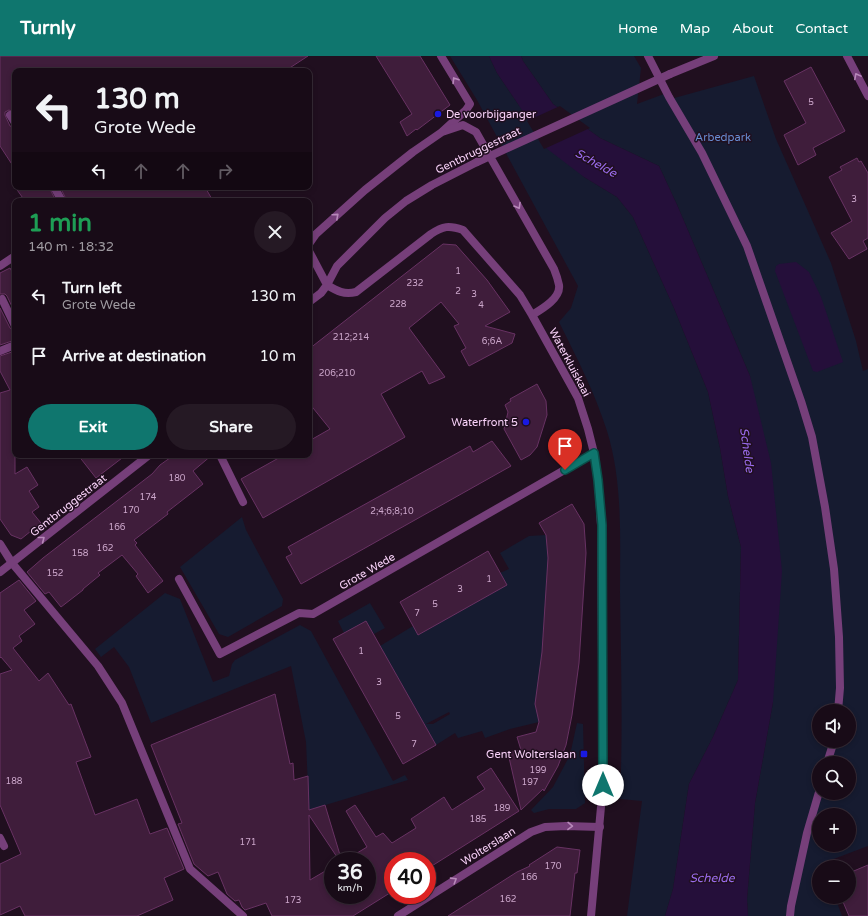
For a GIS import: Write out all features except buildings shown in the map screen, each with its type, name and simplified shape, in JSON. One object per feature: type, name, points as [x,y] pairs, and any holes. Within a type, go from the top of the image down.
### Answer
[{"type":"street","points":[[312,240],[316,234],[365,190],[413,152],[442,132],[466,110],[470,104],[440,56]]},
{"type":"street","name":"Gentbruggestraat","points":[[312,300],[321,293],[327,285],[337,266],[385,218],[406,201],[432,185],[477,162],[670,74],[714,56]]},
{"type":"street","points":[[847,56],[868,96]]},
{"type":"street","points":[[650,59],[669,98],[702,153],[747,246],[812,437],[825,507],[834,569],[839,637],[840,688],[839,704]]},
{"type":"street","points":[[442,132],[463,125],[476,132],[554,269],[559,286],[557,293],[543,309],[532,315]]},
{"type":"street","name":"Waterkluiskaai","points":[[327,285],[343,293],[349,294],[356,292],[439,228],[454,227],[463,230],[469,235],[520,295],[578,398],[594,453],[602,525],[603,770],[600,827],[591,916]]},
{"type":"street","points":[[312,257],[327,285]]},
{"type":"street","points":[[0,266],[12,258]]},
{"type":"street","points":[[0,300],[2,299],[12,320]]},
{"type":"street","points":[[0,351],[12,346]]},
{"type":"street","name":"Grote Wede","points":[[179,579],[220,654],[299,613],[313,614],[594,453]]},
{"type":"street","name":"Gentbruggestraat","points":[[0,572],[145,458]]},
{"type":"street","points":[[221,458],[243,502]]},
{"type":"street","points":[[0,544],[12,563],[98,666],[122,703],[190,869],[243,916]]},
{"type":"street","points":[[790,916],[807,833],[817,800]]},
{"type":"street","name":"Wolterslaan","points":[[398,916],[531,832],[545,827],[600,827]]},
{"type":"street","points":[[0,838],[4,846]]},
{"type":"green space","points":[[450,56],[489,56],[497,73],[518,104],[584,177],[617,197],[633,217],[674,308],[708,392],[720,448],[728,496],[741,547],[738,680],[713,737],[689,784],[673,889],[665,916],[627,916],[642,801],[620,799],[622,696],[620,511],[616,470],[607,431],[597,403],[559,322],[571,308],[578,286],[477,100]]},
{"type":"green space","name":"Arbedpark","points":[[521,56],[634,56],[641,68],[637,104],[664,94],[667,100],[754,76],[776,139],[831,263],[856,341],[863,371],[868,369],[868,846],[856,851],[856,808],[812,808],[812,852],[852,852],[831,860],[812,860],[812,904],[838,904],[842,916],[748,916],[747,899],[755,803],[773,702],[750,376],[659,166],[600,138],[553,104]]},
{"type":"green space","points":[[242,517],[246,530],[283,599],[282,606],[228,637],[219,634],[180,567]]},
{"type":"green space","points":[[546,535],[548,558],[542,652],[535,708],[542,709],[539,722],[510,729],[485,738],[482,731],[458,738],[455,733],[436,745],[380,646],[413,626],[418,635],[507,585],[500,573],[509,569],[500,553],[529,536]],"holes":[[[449,712],[450,714],[433,724],[426,724]]]},
{"type":"green space","points":[[165,593],[180,599],[213,682],[229,676],[232,664],[235,660],[300,625],[311,631],[393,781],[405,775],[408,780],[309,810],[306,742],[291,666],[151,723],[129,667],[114,647],[101,657],[95,649]]},
{"type":"green space","points":[[370,603],[385,628],[374,634],[366,621],[344,633],[338,621]]},
{"type":"green space","points":[[577,723],[583,724],[585,803],[576,809],[549,809],[534,813],[531,810],[553,787],[570,755]]},
{"type":"water","name":"Schelde","points":[[489,56],[521,56],[553,104],[600,138],[659,166],[750,376],[771,463],[782,571],[773,702],[755,803],[747,899],[748,916],[665,916],[673,889],[689,784],[713,737],[738,680],[741,547],[728,496],[720,448],[708,392],[674,308],[633,217],[617,197],[584,177],[546,148],[497,73]]},
{"type":"water","points":[[796,262],[809,272],[821,297],[843,362],[817,372],[813,371],[775,271],[776,266],[779,264]]},
{"type":"pier","points":[[560,106],[590,128],[544,149],[527,121]]},
{"type":"place","name":"De voorbijganger","points":[[438,114]]},
{"type":"place","name":"Waterfront 5","points":[[526,422]]},
{"type":"place","name":"Gent Wolterslaan","points":[[584,754]]},
{"type":"route","points":[[565,470],[594,453],[602,525],[603,785]]}]
